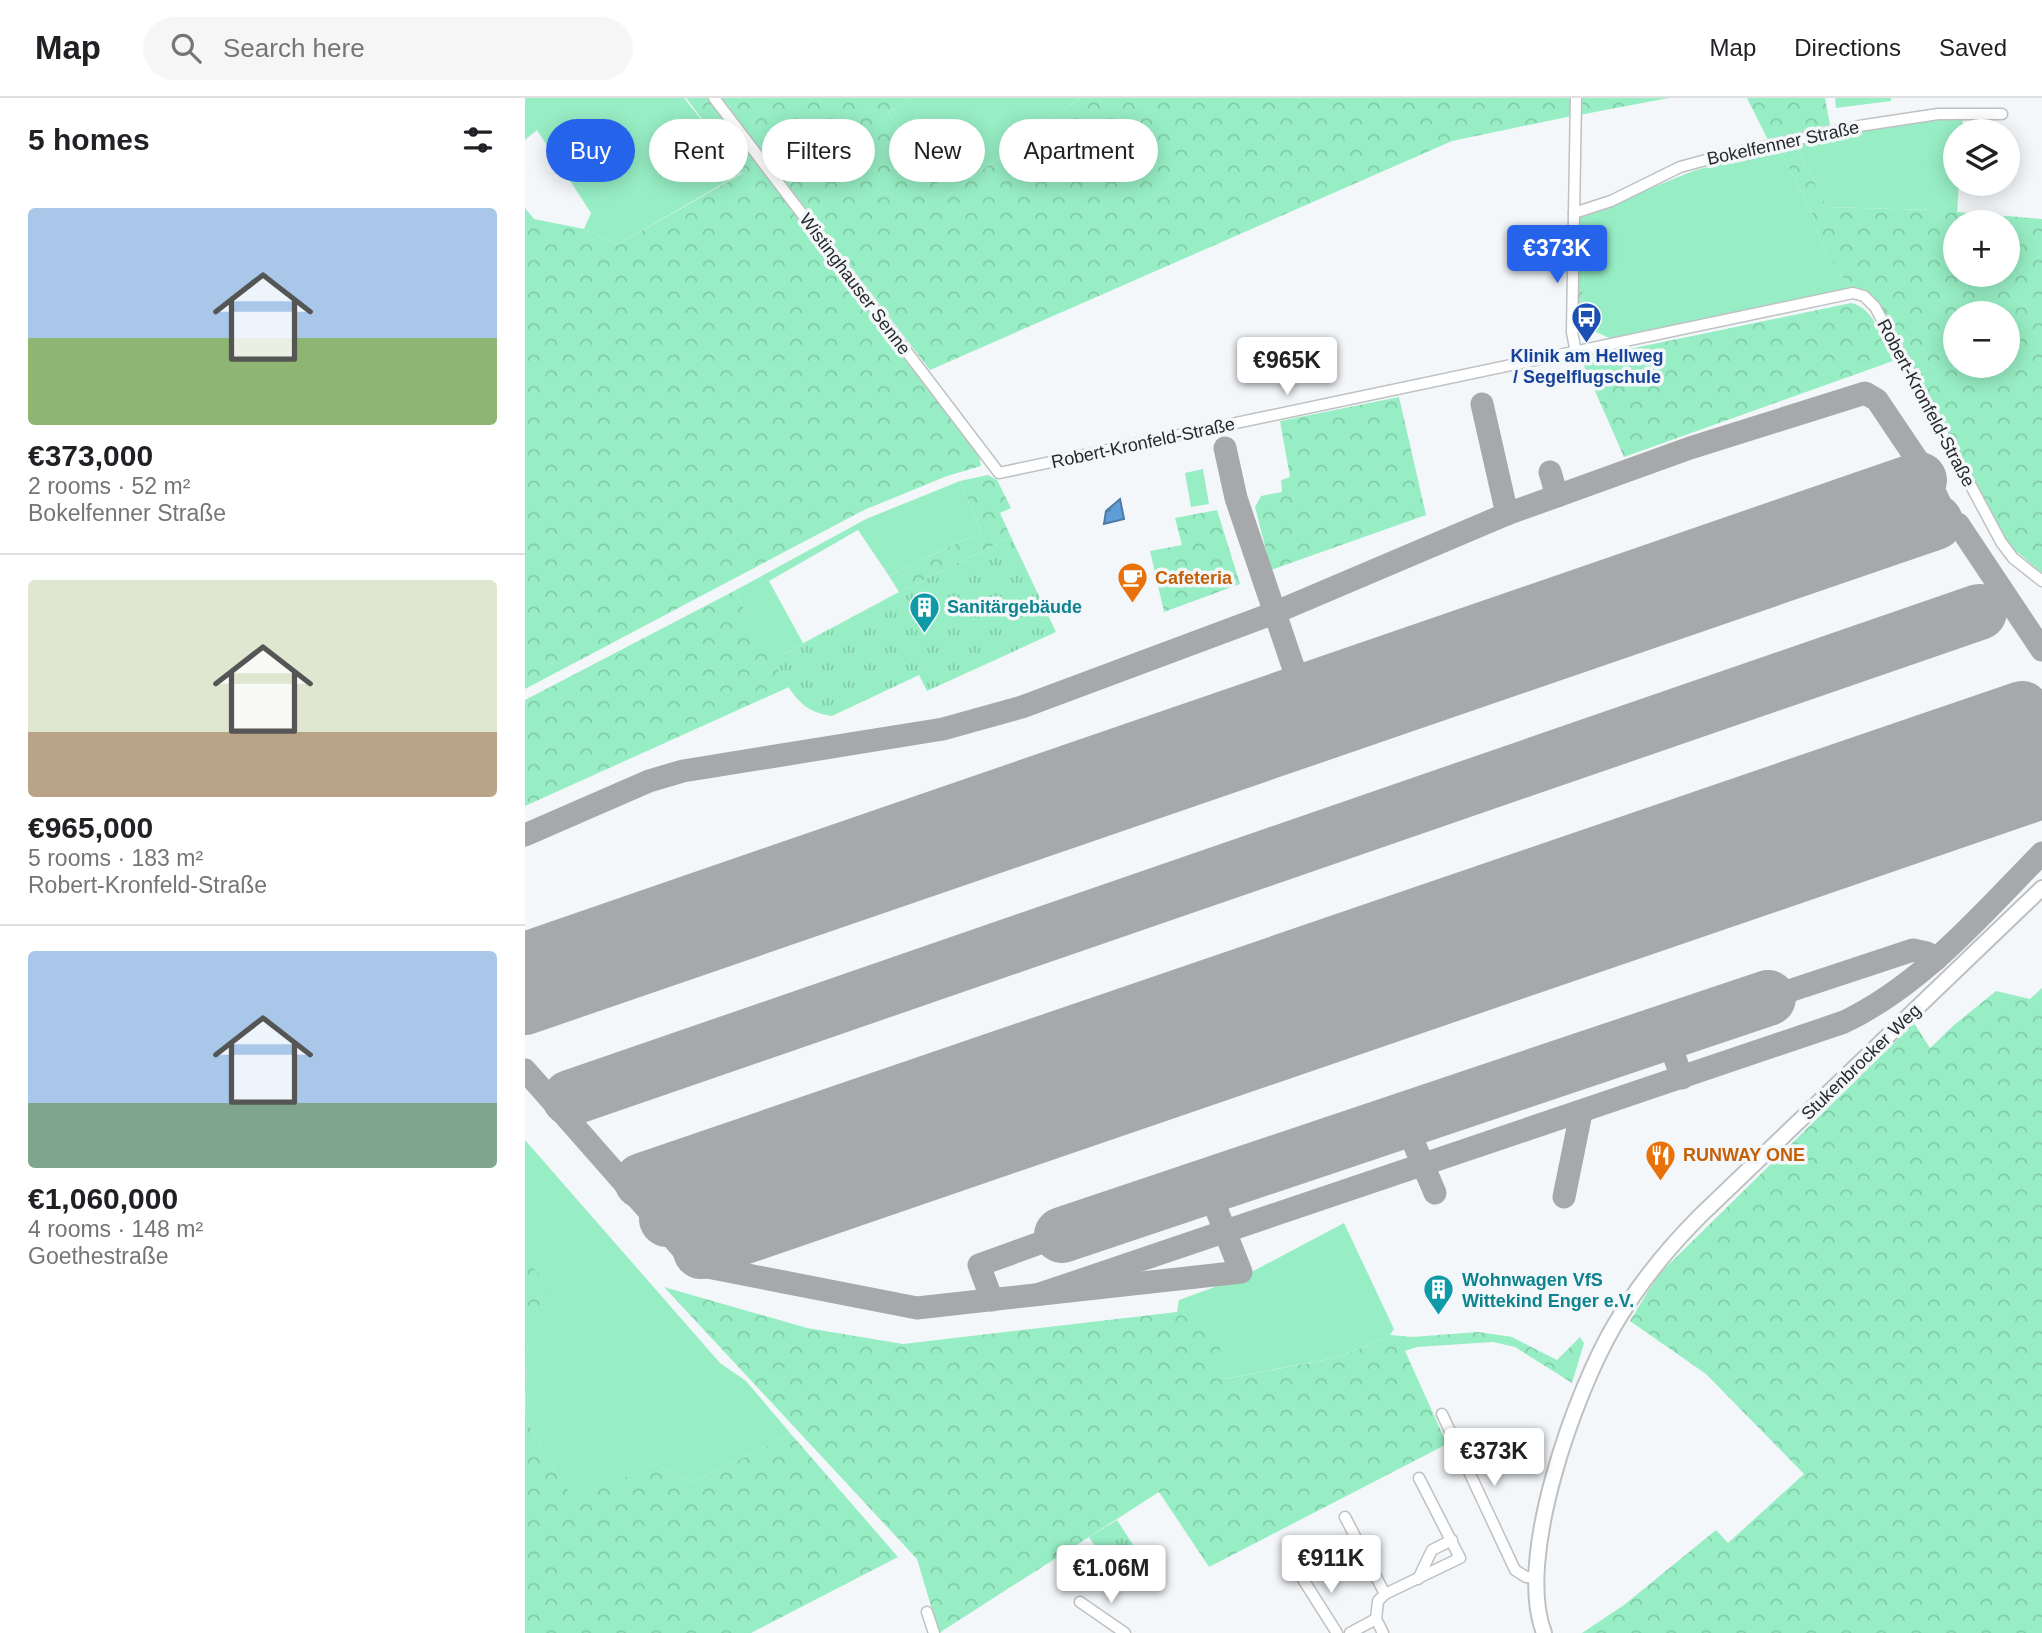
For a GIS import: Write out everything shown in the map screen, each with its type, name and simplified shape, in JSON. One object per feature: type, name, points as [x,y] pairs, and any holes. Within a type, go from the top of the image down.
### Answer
[{"type":"street","name":"Wistinghauser Senne","points":[[714,98],[995,471]]},
{"type":"street","points":[[1576,98],[1572,335],[1576,353]]},
{"type":"street","name":"Bokelfenner Straße","points":[[1574,213],[1611,201],[1680,167],[1728,154],[1859,126],[1925,116],[2002,114]]},
{"type":"street","name":"Robert-Kronfeld-Straße","points":[[995,471],[1001,473],[1859,294],[1875,307],[2001,542],[2013,558],[2042,581]]},
{"type":"street","name":"Stukenbrocker Weg","points":[[1544,1633],[1536,1577],[1548,1504],[1572,1420],[1605,1343],[1649,1273],[1700,1216],[2042,888]]},
{"type":"street","points":[[1442,1414],[1515,1570],[1526,1577],[1536,1577]]},
{"type":"street","points":[[1383,1633],[1376,1619],[1378,1601],[1385,1594],[1460,1558],[1419,1478]]},
{"type":"street","points":[[1345,1517],[1385,1594]]},
{"type":"street","points":[[1418,1579],[1432,1550],[1452,1540]]},
{"type":"street","points":[[1299,1573],[1337,1633]]},
{"type":"street","points":[[1080,1602],[1125,1633]]},
{"type":"street","points":[[927,1612],[934,1633]]},
{"type":"street","points":[[1350,1633],[1376,1619]]},
{"type":"green space","points":[[525,98],[684,98],[701,119],[649,119],[649,182],[726,182],[617,245],[584,229],[591,213],[571,182],[635,182],[635,119],[546,119],[546,144],[537,130],[525,140]]},
{"type":"green space","points":[[686,98],[707,98],[723,119],[702,119]]},
{"type":"green space","points":[[721,98],[911,98],[888,113],[892,119],[889,119],[889,182],[937,182],[947,196],[966,182],[985,182],[985,168],[999,158],[999,182],[1158,182],[1158,119],[1052,119],[1080,98],[1572,98],[1572,116],[1452,141],[930,370],[786,182],[875,182],[875,119],[762,119],[762,151],[748,133],[748,119],[737,119]]},
{"type":"green space","points":[[911,98],[1080,98],[1052,119],[999,119],[999,158],[985,168],[985,119],[892,119],[888,113]]},
{"type":"green space","points":[[1579,98],[1669,98],[1579,115]]},
{"type":"green space","points":[[1747,98],[1825,98],[1830,125],[1768,140]]},
{"type":"green space","points":[[1835,98],[1891,98],[1891,101],[1836,108]]},
{"type":"green space","points":[[1943,119],[1943,196],[1958,196],[1957,210],[1943,212],[1827,207],[1794,142],[1861,128]]},
{"type":"green space","points":[[1794,142],[1827,207],[1943,211],[1943,287],[2020,287],[2020,217],[2042,219],[2042,573],[2010,546],[1878,304],[1851,289],[1823,248],[1811,211],[1778,147]]},
{"type":"green space","points":[[1778,147],[1811,211],[1823,248],[1851,289],[1612,339],[1582,326],[1585,215],[1693,171]]},
{"type":"green space","points":[[748,152],[762,170],[762,182],[771,182],[979,456],[981,466],[947,476],[864,510],[525,689],[525,208],[534,219],[584,229],[617,245],[727,182],[748,182]]},
{"type":"green space","points":[[937,182],[966,182],[947,196]]},
{"type":"green space","points":[[1585,215],[1582,326],[1576,317],[1579,218]]},
{"type":"green space","points":[[1851,303],[1866,311],[1872,318],[1893,361],[1624,457],[1581,359]]},
{"type":"green space","points":[[1399,397],[1426,515],[1271,570],[1255,507],[1261,496],[1282,492],[1281,480],[1290,477],[1280,421]]},
{"type":"green space","points":[[1203,469],[1209,504],[1191,507],[1185,473]]},
{"type":"green space","points":[[988,475],[997,480],[1011,508],[1000,513],[1011,537],[899,592],[889,576],[981,532],[960,481]]},
{"type":"green space","points":[[960,481],[981,532],[889,576],[858,530],[769,581],[803,643],[899,592],[773,660],[734,591],[866,519]]},
{"type":"green space","points":[[1217,510],[1240,584],[1164,612],[1150,551],[1182,545],[1175,518]]},
{"type":"green space","points":[[1011,537],[1056,632],[927,691],[919,675],[832,716],[811,710],[790,689],[773,660],[899,592]]},
{"type":"green space","points":[[734,591],[789,687],[525,806],[525,700]]},
{"type":"green space","points":[[2042,988],[2042,1633],[1582,1633],[1624,1605],[1716,1530],[1728,1543],[1804,1474],[1706,1374],[1630,1321],[1658,1275],[1914,1023],[1930,1048],[1996,991],[2030,999]]},
{"type":"green space","points":[[525,1140],[720,1363],[746,1381],[791,1434],[691,1483],[655,1464],[574,1501],[551,1464],[541,1456],[543,1451],[525,1417],[530,1265],[525,1265]]},
{"type":"green space","points":[[1344,1223],[1394,1329],[1390,1335],[1340,1357],[1224,1379],[1177,1312],[1179,1300],[1242,1277]]},
{"type":"green space","points":[[525,1265],[530,1265],[544,1278],[547,1301],[529,1310],[525,1417]]},
{"type":"green space","points":[[664,1287],[807,1328],[903,1344],[1177,1312],[1218,1336],[1225,1379],[1340,1357],[1390,1335],[1412,1337],[1478,1332],[1512,1337],[1557,1360],[1580,1337],[1584,1343],[1572,1383],[1515,1347],[1493,1342],[1417,1347],[1405,1351],[1447,1444],[1209,1567],[1159,1492],[939,1633],[917,1559]]},
{"type":"green space","points":[[525,1417],[543,1451],[542,1456],[551,1464],[574,1500],[655,1464],[691,1483],[791,1434],[898,1557],[751,1633],[525,1633]]},
{"type":"green space","points":[[1117,1520],[1137,1551],[1112,1571],[1089,1537]]},
{"type":"water","points":[[1120,499],[1124,519],[1104,524],[1106,511]]},
{"type":"taxiway","points":[[525,835],[649,781],[683,771],[943,729],[1022,707],[1274,613],[1507,514],[1690,448],[1865,393],[1877,400],[1924,470],[1947,518],[1958,524],[2042,650]]},
{"type":"taxiway","points":[[1482,404],[1507,514]]},
{"type":"taxiway","points":[[1225,448],[1236,498],[1302,693]]},
{"type":"taxiway","points":[[1550,472],[1557,496]]},
{"type":"taxiway","points":[[1616,584],[1631,626]]},
{"type":"taxiway","points":[[2032,707],[2042,732]]},
{"type":"taxiway","points":[[2038,750],[2042,749]]},
{"type":"taxiway","points":[[1040,1294],[1844,1022],[1873,1006],[1925,968],[1973,924],[2042,853]]},
{"type":"taxiway","points":[[794,868],[810,909]]},
{"type":"taxiway","points":[[1768,998],[1913,950],[1927,953],[1936,959]]},
{"type":"taxiway","points":[[1666,1033],[1682,1078]]},
{"type":"taxiway","points":[[525,1070],[691,1259],[702,1266],[917,1308],[1241,1272],[1208,1188]]},
{"type":"taxiway","points":[[886,1098],[917,1177]]},
{"type":"taxiway","points":[[1564,1197],[1581,1113]]},
{"type":"taxiway","points":[[1404,1120],[1435,1193]]},
{"type":"taxiway","points":[[992,1300],[979,1265],[1062,1235]]},
{"type":"runway","points":[[525,960],[1919,480]]},
{"type":"runway","points":[[525,1007],[1935,522]]},
{"type":"runway","points":[[570,1098],[1979,612]]},
{"type":"runway","points":[[642,1181],[2022,709]]},
{"type":"runway","points":[[667,1219],[2038,750]]},
{"type":"runway","points":[[701,1251],[2042,791]]},
{"type":"runway","points":[[1062,1235],[1768,998]]},
{"type":"place","name":"Klinik am Hellweg / Segelflugschule","points":[[1587,345]]},
{"type":"place","name":"Cafeteria","points":[[1132,605]]},
{"type":"place","name":"Sanitärgebäude","points":[[924,634]]},
{"type":"place","name":"RUNWAY ONE","points":[[1660,1182]]},
{"type":"place","name":"Wohnwagen VfS Wittekind Enger e.V.","points":[[1439,1317]]}]
